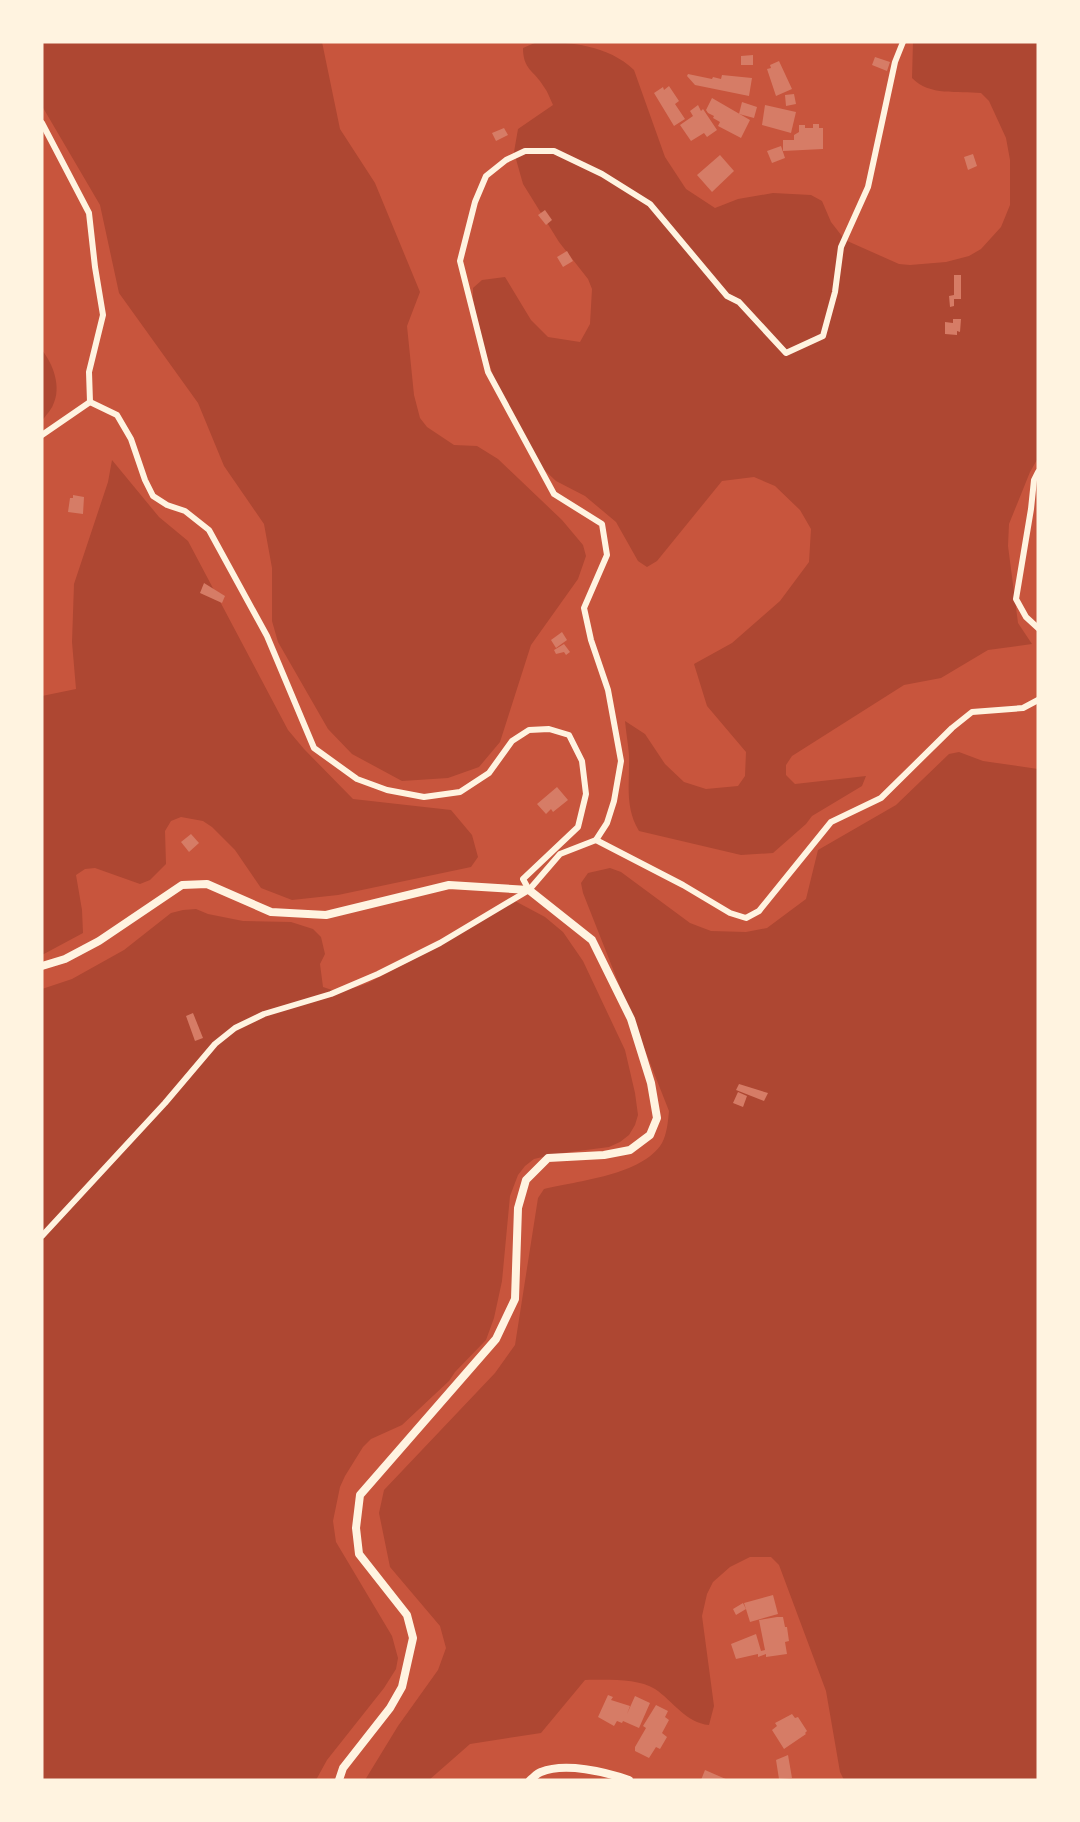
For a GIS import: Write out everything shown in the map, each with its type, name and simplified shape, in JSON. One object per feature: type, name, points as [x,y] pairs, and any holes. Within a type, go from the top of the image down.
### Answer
[{"type":"street","points":[[42,1236],[165,1103],[215,1044],[235,1029],[264,1014],[331,994],[378,974],[440,943],[529,890],[560,854],[596,840],[607,823],[614,801],[621,760],[608,690],[591,640],[584,608],[607,555],[602,524],[554,495],[488,372],[460,261],[475,202],[486,176],[506,160],[525,151],[554,151],[602,174],[650,204],[727,296],[739,302],[786,353],[823,336],[835,292],[841,247],[868,187],[895,62],[903,42]]},
{"type":"street","points":[[42,123],[89,213],[95,267],[104,315],[89,372],[90,402]]},
{"type":"street","points":[[42,435],[90,402]]},
{"type":"street","points":[[90,402],[117,415],[131,439],[153,496],[167,505],[185,511],[209,530],[267,636],[314,748],[357,779],[387,790],[424,797],[460,792],[489,773],[512,741],[529,730],[549,729],[569,735],[582,761],[586,794],[578,827],[523,879],[529,890],[592,940],[631,1019],[651,1083],[657,1118],[650,1135],[630,1150],[604,1155],[549,1158],[526,1180],[518,1208],[515,1299],[496,1339],[360,1496],[357,1528],[359,1554],[407,1615],[413,1638],[402,1687],[390,1708],[344,1768],[339,1780]]},
{"type":"street","points":[[1038,472],[1034,480],[1016,599],[1026,617],[1038,628]]},
{"type":"street","points":[[596,840],[730,913],[746,918],[759,911],[831,822],[881,798],[952,728],[972,712],[1023,708],[1038,700]]},
{"type":"street","points":[[42,966],[64,959],[99,940],[182,885],[207,884],[271,912],[326,915],[449,885],[529,890]]},
{"type":"street","points":[[530,1780],[541,1772],[571,1767],[607,1773],[629,1780]]},
{"type":"shaded area","points":[[42,42],[322,42],[340,129],[375,183],[420,292],[407,326],[414,395],[420,418],[427,427],[454,445],[477,446],[498,459],[562,520],[583,545],[586,556],[578,579],[531,645],[500,742],[479,767],[448,778],[402,781],[352,754],[328,729],[278,642],[272,621],[272,568],[264,524],[224,466],[198,403],[119,293],[100,205],[42,106]]},
{"type":"shaded area","points":[[537,42],[576,44],[601,50],[613,55],[634,70],[665,157],[686,189],[715,208],[738,199],[773,193],[811,195],[822,201],[831,222],[845,240],[899,264],[910,265],[946,262],[969,256],[981,249],[1001,227],[1010,205],[1010,160],[1006,138],[989,101],[981,93],[944,92],[919,84],[912,78],[913,42],[1038,42],[1038,458],[1009,524],[1008,546],[1018,623],[1032,644],[988,650],[941,678],[904,685],[792,756],[786,765],[786,775],[795,784],[866,776],[862,786],[812,816],[773,853],[741,855],[639,831],[631,813],[625,721],[645,734],[665,764],[684,782],[706,789],[738,786],[745,776],[746,752],[707,706],[694,664],[732,643],[780,601],[809,562],[811,529],[800,510],[775,486],[754,477],[722,481],[657,561],[647,567],[638,561],[616,522],[585,496],[556,481],[539,465],[496,384],[479,332],[473,288],[482,280],[505,277],[531,320],[548,337],[580,342],[590,324],[592,289],[588,279],[559,242],[523,184],[514,152],[518,129],[553,105],[523,55],[523,48]]},
{"type":"shaded area","points":[[42,350],[53,369],[57,391],[52,407],[42,421]]},
{"type":"shaded area","points":[[112,460],[159,517],[188,541],[288,730],[304,749],[353,799],[451,810],[472,835],[478,857],[471,867],[338,895],[292,900],[261,888],[235,850],[212,827],[203,821],[181,817],[171,821],[165,831],[166,864],[150,880],[140,884],[95,868],[85,869],[76,875],[83,933],[42,955],[42,696],[76,689],[72,642],[74,584],[108,482]]},
{"type":"shaded area","points":[[959,752],[983,761],[1038,769],[1038,1780],[844,1780],[840,1772],[826,1691],[779,1565],[771,1557],[750,1557],[730,1567],[713,1582],[707,1594],[702,1616],[714,1706],[709,1725],[693,1720],[648,1685],[621,1680],[585,1680],[541,1733],[470,1744],[429,1780],[365,1780],[398,1726],[438,1670],[446,1648],[440,1626],[390,1567],[379,1513],[384,1490],[495,1373],[515,1345],[538,1198],[544,1189],[608,1175],[640,1163],[653,1154],[662,1143],[666,1132],[669,1111],[581,883],[588,873],[610,868],[621,872],[690,923],[711,931],[746,932],[767,928],[806,899],[818,850],[896,805],[949,754]]},
{"type":"shaded area","points":[[515,901],[545,917],[563,932],[583,961],[625,1050],[638,1115],[629,1135],[609,1147],[555,1154],[534,1159],[525,1166],[518,1175],[510,1196],[502,1281],[494,1318],[486,1340],[449,1381],[402,1425],[371,1439],[363,1447],[340,1487],[333,1521],[336,1542],[392,1636],[398,1658],[396,1669],[384,1688],[327,1760],[316,1780],[42,1780],[42,989],[72,979],[124,950],[171,913],[196,909],[208,914],[243,921],[291,922],[313,929],[321,937],[325,954],[320,964],[323,987],[335,991],[357,987],[431,950]]},
{"type":"building","points":[[753,55],[753,65],[741,65],[741,56]]},
{"type":"building","points":[[875,57],[890,62],[887,71],[872,65]]},
{"type":"building","points":[[779,61],[792,89],[776,96],[767,69]]},
{"type":"building","points":[[688,74],[712,79],[713,77],[721,79],[722,75],[752,78],[749,96],[695,85],[687,76]]},
{"type":"building","points":[[669,86],[679,101],[675,104],[685,119],[674,126],[654,93]]},
{"type":"building","points":[[794,94],[796,104],[786,106],[785,95]]},
{"type":"building","points":[[712,98],[750,120],[741,138],[718,126],[720,122],[708,113],[706,110]]},
{"type":"building","points":[[742,102],[757,107],[754,118],[739,114]]},
{"type":"building","points":[[698,105],[717,130],[707,137],[704,133],[691,141],[680,125],[693,116],[690,111]]},
{"type":"building","points":[[765,105],[796,112],[791,133],[762,125]]},
{"type":"building","points":[[813,124],[819,124],[819,128],[823,128],[823,149],[783,151],[783,140],[794,140],[794,135],[799,132],[799,125],[813,128]]},
{"type":"building","points":[[504,128],[508,135],[496,141],[492,133]]},
{"type":"building","points":[[781,146],[785,158],[772,163],[767,151]]},
{"type":"building","points":[[973,154],[977,166],[968,170],[964,157]]},
{"type":"building","points":[[720,155],[734,171],[712,192],[697,175]]},
{"type":"building","points":[[545,210],[552,220],[546,225],[538,215]]},
{"type":"building","points":[[567,251],[573,261],[563,267],[557,257]]},
{"type":"building","points":[[954,275],[961,275],[961,299],[954,299],[954,306],[950,307],[949,296],[954,295]]},
{"type":"building","points":[[953,319],[961,319],[960,332],[957,331],[957,335],[945,334],[945,322],[953,323]]},
{"type":"building","points":[[73,495],[84,497],[83,514],[68,512],[70,498],[73,498]]},
{"type":"building","points":[[204,583],[225,596],[222,603],[200,593]]},
{"type":"building","points":[[562,632],[567,640],[556,648],[551,640]]},
{"type":"building","points":[[564,644],[570,652],[566,655],[564,652],[556,654],[554,650]]},
{"type":"building","points":[[557,787],[568,800],[553,812],[551,809],[546,814],[537,804]]},
{"type":"building","points":[[191,834],[199,843],[189,852],[181,842]]},
{"type":"building","points":[[193,1013],[203,1038],[195,1041],[186,1016]]},
{"type":"building","points":[[739,1084],[768,1093],[764,1101],[736,1090]]},
{"type":"building","points":[[738,1092],[747,1096],[743,1107],[733,1103]]},
{"type":"building","points":[[773,1595],[778,1614],[750,1622],[744,1603]]},
{"type":"building","points":[[743,1603],[746,1609],[736,1615],[733,1609]]},
{"type":"building","points":[[783,1617],[785,1627],[787,1627],[789,1641],[785,1642],[787,1654],[766,1657],[766,1654],[758,1657],[758,1654],[736,1659],[731,1644],[756,1634],[761,1651],[765,1650],[759,1620]]},
{"type":"building","points":[[608,1695],[613,1697],[611,1700],[630,1706],[627,1714],[635,1696],[650,1703],[639,1728],[623,1721],[622,1723],[617,1721],[614,1726],[598,1717]]},
{"type":"building","points":[[656,1705],[668,1711],[665,1717],[669,1720],[662,1733],[667,1737],[660,1749],[656,1747],[649,1758],[635,1751],[635,1747],[646,1728],[643,1726]]},
{"type":"building","points":[[792,1714],[795,1718],[798,1717],[807,1731],[784,1749],[772,1730],[777,1726],[775,1723]]},
{"type":"building","points":[[788,1755],[792,1778],[779,1779],[776,1760]]},
{"type":"building","points":[[705,1770],[728,1780],[701,1780]]}]
